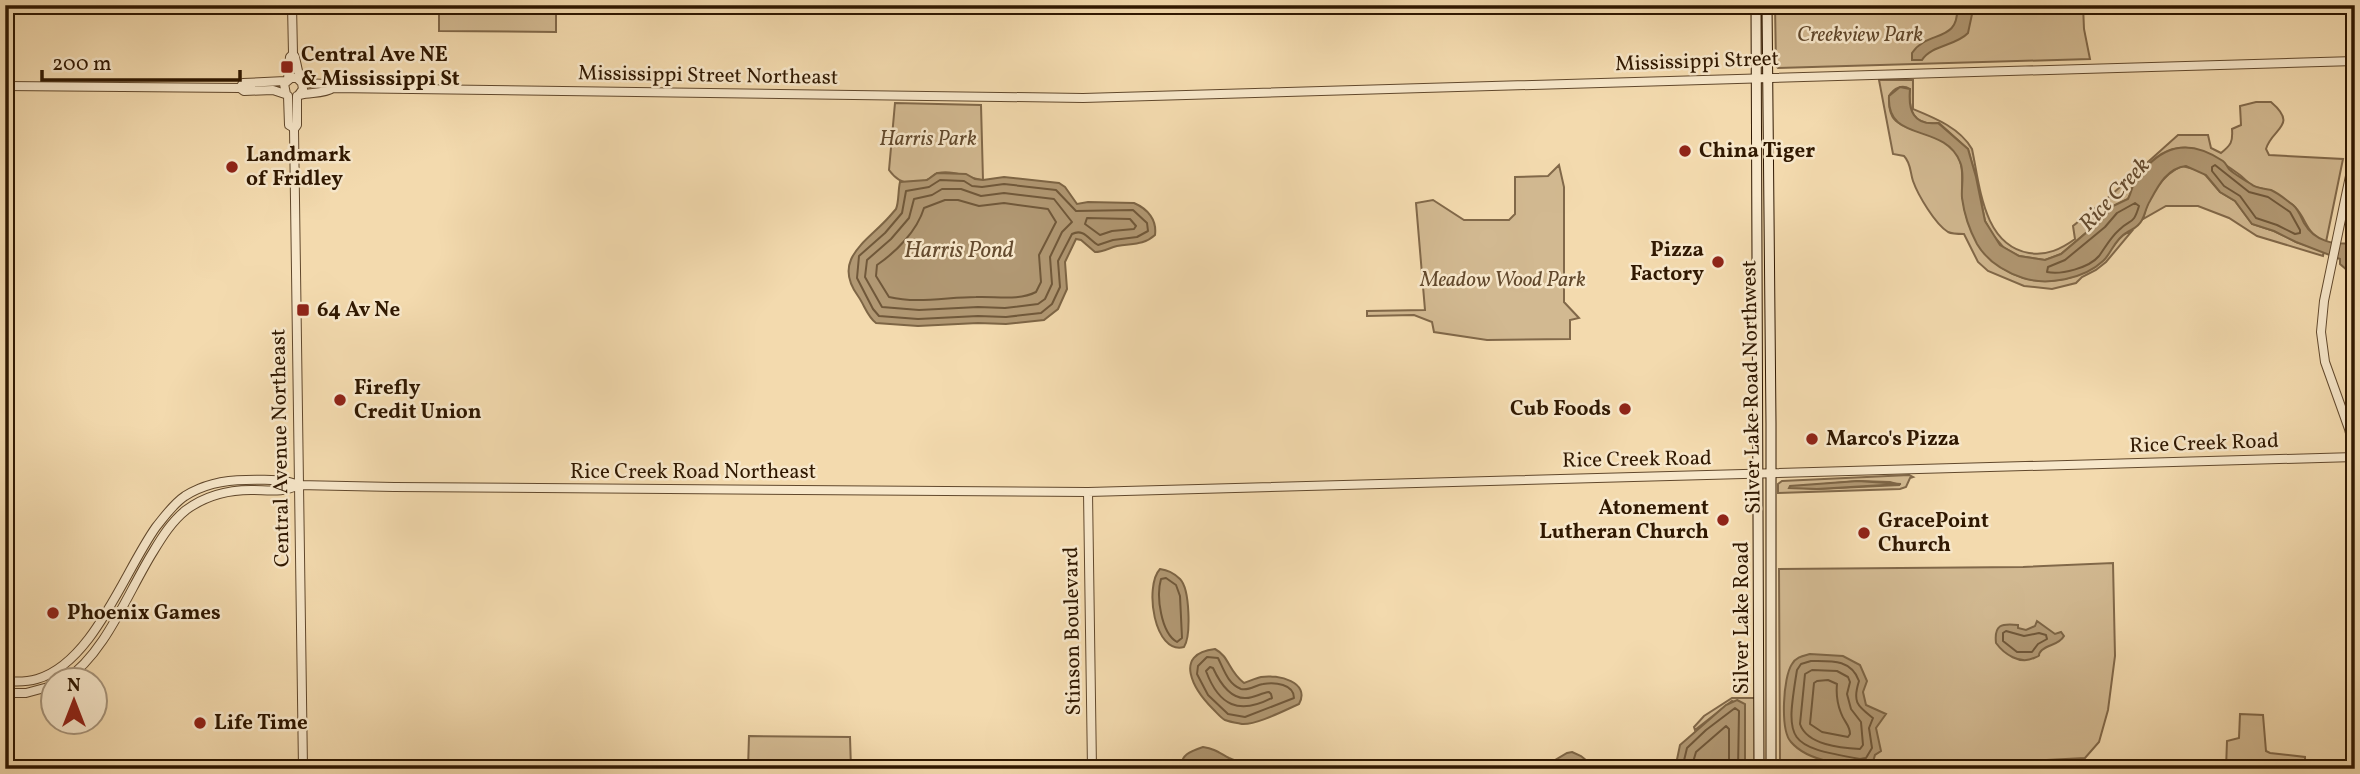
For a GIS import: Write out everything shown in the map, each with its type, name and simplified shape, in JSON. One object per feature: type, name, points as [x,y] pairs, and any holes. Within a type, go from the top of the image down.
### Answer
[{"type":"main road","name":"Silver Lake Road","points":[[1756,5],[1759,769]]},
{"type":"main road","name":"Silver Lake Road Northwest","points":[[1767,5],[1771,769]]},
{"type":"street","points":[[292,5],[293,54],[303,89],[293,95],[283,87],[293,54]]},
{"type":"street","name":"Mississippi Street","points":[[1083,98],[2355,61]]},
{"type":"street","points":[[287,80],[294,77],[301,81]]},
{"type":"street","name":"Mississippi Street Northeast","points":[[240,88],[243,83],[287,80]]},
{"type":"street","name":"Mississippi Street Northeast","points":[[301,81],[328,84],[333,89]]},
{"type":"street","name":"Mississippi Street Northeast","points":[[5,86],[240,88],[244,91],[273,90],[293,95],[328,92],[333,89],[1083,98]]},
{"type":"street","name":"Central Avenue Northeast","points":[[293,95],[289,125],[294,128],[303,769]]},
{"type":"street","points":[[2355,152],[2323,312],[2322,344],[2325,362],[2346,420],[2355,456]]},
{"type":"street","name":"Rice Creek Road","points":[[1088,492],[2355,456]]},
{"type":"street","name":"Rice Creek Road Northeast","points":[[5,681],[36,679],[50,674],[69,660],[94,631],[149,537],[179,500],[204,486],[231,480],[288,481],[298,485],[1088,492]]},
{"type":"street","name":"Rice Creek Road Northeast","points":[[81,666],[97,645],[158,544],[179,516],[200,500],[229,492],[288,491],[298,485]]},
{"type":"street","name":"Stinson Boulevard","points":[[1088,492],[1093,769]]},
{"type":"street","points":[[5,693],[26,694],[38,690]]},
{"type":"green space","points":[[439,5],[556,5],[556,32],[439,31]]},
{"type":"green space","name":"Creekview Park","points":[[1775,5],[2083,5],[2090,59],[1778,68]]},
{"type":"green space","points":[[1879,80],[1913,80],[1913,109],[1954,129],[1972,149],[1986,212],[2002,239],[2014,248],[2036,254],[2054,251],[2075,239],[2073,226],[2178,135],[2208,135],[2211,148],[2221,153],[2231,143],[2232,129],[2241,125],[2240,106],[2271,102],[2279,110],[2283,122],[2266,149],[2269,155],[2343,159],[2326,242],[2314,235],[2289,202],[2252,186],[2211,156],[2186,148],[2162,154],[2149,164],[2136,179],[2128,199],[2113,206],[2100,221],[2061,254],[2045,260],[2019,256],[2004,248],[1985,221],[1968,149],[1939,123],[1923,122],[1914,115],[1910,104],[1910,89],[1896,89],[1889,96],[1894,119],[1908,128],[1946,143],[1957,155],[1962,167],[1963,200],[1973,235],[1982,249],[2007,271],[2039,281],[2072,277],[2095,265],[2120,238],[2132,231],[2106,262],[2076,283],[2052,289],[2024,286],[1988,271],[1978,262],[1964,234],[1948,232],[1933,216],[1915,187],[1906,159],[1893,154]]},
{"type":"green space","name":"Harris Park","points":[[895,103],[981,105],[983,180],[944,172],[923,181],[907,183],[893,175],[889,170]]},
{"type":"green space","name":"Meadow Wood Park","points":[[1559,165],[1564,187],[1564,302],[1579,318],[1570,320],[1570,339],[1487,340],[1434,332],[1432,322],[1414,315],[1367,316],[1367,311],[1425,310],[1416,203],[1433,200],[1464,220],[1509,220],[1515,214],[1515,177],[1548,176]]},
{"type":"green space","points":[[2182,166],[2202,171],[2220,192],[2235,201],[2252,224],[2324,251],[2323,256],[2257,236],[2229,218],[2198,206],[2166,206],[2143,219],[2156,188],[2168,175]]},
{"type":"green space","points":[[1909,475],[1913,477],[1906,487],[1900,489],[1778,493],[1778,484],[1782,481]],"holes":[[[1858,481],[1900,485],[1817,489],[1790,487]]]},
{"type":"green space","points":[[2113,563],[2115,656],[2108,710],[2099,742],[2085,758],[2009,762],[1967,769],[1811,769],[1780,762],[1779,569],[2023,567]]},
{"type":"green space","points":[[1732,698],[1755,698],[1755,769],[1745,769],[1745,708],[1732,701],[1695,730],[1694,727],[1704,716]]},
{"type":"green space","points":[[2240,714],[2263,715],[2266,751],[2305,757],[2305,769],[2226,769],[2227,741],[2239,738]]},
{"type":"green space","points":[[749,736],[850,737],[851,769],[748,769]]},
{"type":"water","points":[[1957,5],[1974,5],[1968,33],[1957,41],[1931,51],[1922,60],[1912,60],[1912,53],[1919,46],[1942,35],[1953,26],[1957,17]]},
{"type":"water","points":[[1900,87],[1910,89],[1911,110],[1918,119],[1938,123],[1968,149],[1985,221],[2000,245],[2019,256],[2045,260],[2061,254],[2100,221],[2113,206],[2128,199],[2136,179],[2155,159],[2165,152],[2186,147],[2210,154],[2223,161],[2231,171],[2253,186],[2280,195],[2295,207],[2308,229],[2319,238],[2333,243],[2355,243],[2355,277],[2340,264],[2340,259],[2252,224],[2235,201],[2220,192],[2206,175],[2186,166],[2173,170],[2164,179],[2137,227],[2122,236],[2106,258],[2095,267],[2076,276],[2054,281],[2016,276],[1991,261],[1977,244],[1963,204],[1960,162],[1952,150],[1942,142],[1897,121],[1891,111],[1889,96]]},
{"type":"water","name":"Harris Pond","points":[[937,173],[966,174],[983,180],[1004,177],[1059,183],[1077,204],[1134,203],[1150,216],[1155,225],[1155,235],[1141,243],[1095,252],[1076,239],[1065,262],[1067,289],[1058,309],[1044,320],[1006,324],[918,326],[876,323],[851,283],[848,271],[850,261],[863,243],[896,209],[900,182],[927,180]]},
{"type":"water","points":[[1858,481],[1901,484],[1789,488],[1790,486]]},
{"type":"water","points":[[1160,569],[1178,577],[1186,592],[1188,623],[1184,647],[1174,647],[1165,641],[1155,617],[1153,589]]},
{"type":"water","points":[[2037,621],[2055,634],[2061,632],[2064,636],[2042,650],[2038,656],[2029,660],[2018,659],[2003,651],[1996,643],[1996,632],[2000,627],[2007,624],[2018,625],[2018,628],[2026,630],[2035,626]]},
{"type":"water","points":[[1215,649],[1224,656],[1244,683],[1268,676],[1291,681],[1301,690],[1299,704],[1248,724],[1224,719],[1199,692],[1191,674],[1190,665],[1194,658],[1202,652]]},
{"type":"water","points":[[1810,654],[1843,656],[1860,665],[1867,681],[1863,692],[1866,705],[1886,714],[1876,728],[1881,751],[1875,755],[1872,765],[1851,765],[1818,758],[1798,749],[1791,742],[1784,715],[1786,680],[1794,662]]},
{"type":"water","points":[[1737,700],[1745,704],[1745,769],[1675,769],[1680,745],[1726,705]]},
{"type":"water","points":[[1203,747],[1241,763],[1248,769],[1182,769],[1184,757]]},
{"type":"water","points":[[1572,752],[1597,769],[1540,769],[1567,753]]},
{"type":"place","name":"Central Ave NE & Mississippi St","points":[[287,67]]},
{"type":"place","name":"China Tiger","points":[[1685,151]]},
{"type":"place","name":"Landmark of Fridley","points":[[232,167]]},
{"type":"place","name":"Pizza Factory","points":[[1718,262]]},
{"type":"place","name":"64 Av Ne","points":[[303,310]]},
{"type":"place","name":"Firefly Credit Union","points":[[340,400]]},
{"type":"place","name":"Cub Foods","points":[[1625,409]]},
{"type":"place","name":"Marco's Pizza","points":[[1812,439]]},
{"type":"place","name":"Atonement Lutheran Church","points":[[1723,520]]},
{"type":"place","name":"GracePoint Church","points":[[1864,533]]},
{"type":"place","name":"Phoenix Games","points":[[53,613]]},
{"type":"place","name":"Life Time","points":[[200,723]]},
{"type":"water label","name":"Rice Creek","points":[[2115,195]]}]
